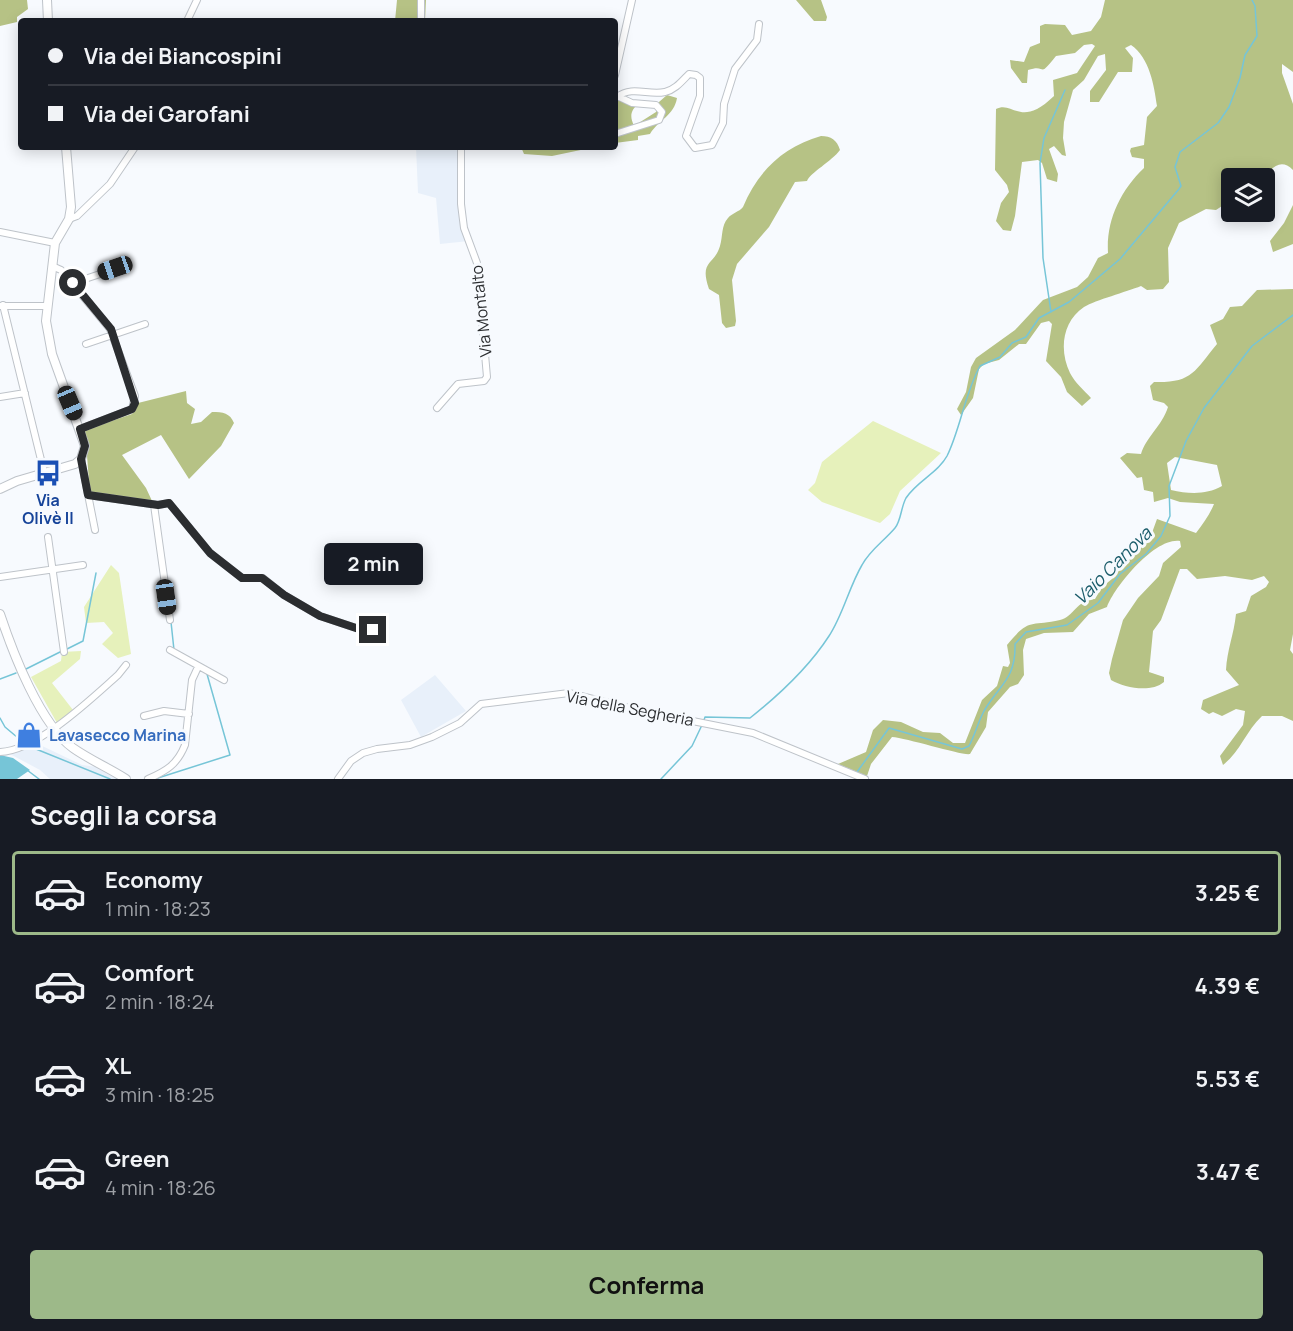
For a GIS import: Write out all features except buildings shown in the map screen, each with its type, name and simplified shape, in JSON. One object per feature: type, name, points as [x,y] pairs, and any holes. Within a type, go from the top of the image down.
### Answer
[{"type":"street","points":[[47,0],[48,18]]},
{"type":"street","points":[[188,18],[197,0]]},
{"type":"street","points":[[421,0],[421,18]]},
{"type":"street","points":[[618,62],[632,0]]},
{"type":"street","points":[[618,95],[632,90],[666,92],[676,87],[689,74],[696,75],[700,78],[700,96],[686,136],[695,148],[712,145],[723,123],[724,104],[735,69],[757,40],[759,24]]},
{"type":"street","points":[[618,97],[632,103],[656,105],[662,112],[659,120],[618,133]]},
{"type":"street","points":[[66,150],[71,207],[69,219],[55,243],[46,321],[52,354],[85,446],[81,459],[95,530]]},
{"type":"street","points":[[69,219],[76,216],[111,184],[133,150]]},
{"type":"street","name":"Via Montalto","points":[[437,408],[458,384],[484,381],[487,377],[477,263],[464,228],[461,204],[461,150]]},
{"type":"street","points":[[0,232],[55,243]]},
{"type":"street","points":[[52,266],[61,270],[73,283],[104,320],[114,336],[135,403],[132,409],[80,429]]},
{"type":"street","points":[[73,283],[115,268]]},
{"type":"street","points":[[44,472],[1,305],[46,306]]},
{"type":"street","points":[[86,344],[145,324]]},
{"type":"street","points":[[0,397],[25,393]]},
{"type":"street","points":[[0,489],[81,459]]},
{"type":"street","points":[[88,495],[154,505],[169,503],[210,553],[242,578],[262,578],[284,595],[320,616],[365,631],[373,630]]},
{"type":"street","points":[[154,505],[170,620]]},
{"type":"street","points":[[48,537],[64,652]]},
{"type":"street","points":[[0,577],[83,565]]},
{"type":"street","points":[[0,614],[21,670],[55,729],[73,748],[126,779]]},
{"type":"street","points":[[170,650],[224,680]]},
{"type":"street","points":[[0,752],[18,748],[55,729],[118,675],[126,665]]},
{"type":"street","points":[[148,779],[166,771],[182,754],[192,680],[198,667]]},
{"type":"street","name":"Via della Segheria","points":[[338,779],[351,761],[363,753],[377,748],[410,745],[432,737],[460,723],[481,704],[569,693],[637,710],[753,733],[865,779]]},
{"type":"street","points":[[144,716],[164,711],[189,714]]},
{"type":"shaded area","points":[[416,150],[459,150],[460,214],[469,241],[440,244],[436,198],[418,193]]},
{"type":"shaded area","points":[[435,675],[466,711],[421,737],[401,700]]},
{"type":"shaded area","points":[[36,743],[82,765],[97,767],[122,779],[50,779],[40,770],[10,754]]},
{"type":"green space","points":[[0,0],[27,0],[28,9],[17,17],[17,22],[0,26]]},
{"type":"green space","points":[[397,0],[426,0],[425,18],[395,18]]},
{"type":"green space","points":[[796,0],[821,0],[827,17],[826,21],[814,21]]},
{"type":"green space","points":[[1105,0],[1293,0],[1293,72],[1282,64],[1282,73],[1293,104],[1293,170],[1284,164],[1273,168],[1221,168],[1221,207],[1216,210],[1206,209],[1179,223],[1168,248],[1169,282],[1163,289],[1147,290],[1141,286],[1089,304],[1077,313],[1067,328],[1064,355],[1070,373],[1091,398],[1082,406],[1067,392],[1061,377],[1046,361],[1052,324],[1049,321],[1041,323],[1026,344],[1019,344],[999,360],[984,364],[979,369],[973,398],[961,415],[957,409],[966,392],[971,367],[976,358],[1015,330],[1043,300],[1077,287],[1088,277],[1098,258],[1108,253],[1109,229],[1116,207],[1128,186],[1144,168],[1144,159],[1132,157],[1130,151],[1131,148],[1144,145],[1147,117],[1157,106],[1147,65],[1143,57],[1131,45],[1125,48],[1133,58],[1132,72],[1118,72],[1099,102],[1090,102],[1090,91],[1106,70],[1105,54],[1098,56],[1084,80],[1073,90],[1064,122],[1063,138],[1066,156],[1054,146],[1049,149],[1058,174],[1057,182],[1047,179],[1042,163],[1038,160],[1022,162],[1011,231],[1003,230],[996,221],[1001,203],[1009,192],[1007,185],[995,170],[996,109],[1002,107],[1025,112],[1042,106],[1054,96],[1053,80],[1077,73],[1095,46],[1084,45],[1075,53],[1056,56],[1044,69],[1028,70],[1027,83],[1022,83],[1011,68],[1010,60],[1024,62],[1030,47],[1040,43],[1040,26],[1065,25],[1072,35],[1091,31],[1101,17]]},
{"type":"green space","points":[[667,95],[677,98],[670,113],[650,134],[638,136],[638,140],[618,143],[618,100],[640,102],[632,113],[634,126],[656,112],[659,102]]},
{"type":"green space","points":[[821,136],[833,139],[840,150],[807,181],[795,182],[769,227],[737,264],[732,280],[736,321],[735,326],[726,328],[722,323],[719,295],[709,289],[706,273],[708,264],[720,246],[726,221],[743,207],[756,182],[773,162],[795,147]]},
{"type":"green space","points":[[522,150],[581,150],[552,156],[524,154]]},
{"type":"green space","points":[[1293,205],[1293,244],[1273,252],[1270,241],[1284,223]]},
{"type":"green space","points":[[1293,289],[1293,634],[1290,650],[1293,654],[1293,721],[1282,716],[1262,716],[1223,765],[1220,756],[1243,725],[1245,711],[1236,709],[1222,716],[1213,712],[1209,714],[1201,709],[1203,700],[1239,685],[1226,670],[1236,614],[1246,611],[1251,596],[1266,587],[1269,582],[1264,576],[1252,580],[1225,576],[1197,579],[1187,569],[1180,569],[1161,620],[1153,631],[1149,672],[1164,677],[1164,682],[1152,687],[1138,688],[1111,680],[1109,673],[1123,620],[1138,598],[1159,576],[1163,563],[1181,547],[1180,541],[1170,542],[1148,555],[1118,587],[1107,607],[1089,614],[1073,632],[1044,633],[1026,639],[1023,650],[1024,675],[1018,684],[1010,687],[988,712],[986,727],[970,754],[892,737],[871,764],[867,776],[838,764],[866,752],[873,730],[883,720],[901,722],[923,732],[940,733],[953,743],[965,743],[982,700],[997,686],[1003,666],[1008,667],[1010,663],[1007,645],[1021,630],[1031,625],[1065,618],[1083,602],[1095,599],[1102,587],[1112,579],[1117,564],[1149,541],[1157,519],[1196,533],[1214,504],[1180,502],[1168,498],[1154,502],[1153,492],[1144,490],[1142,477],[1137,478],[1120,458],[1127,453],[1141,454],[1168,407],[1164,403],[1153,400],[1150,386],[1154,382],[1185,378],[1197,369],[1217,344],[1210,325],[1223,319],[1230,307],[1242,306],[1257,290]],"holes":[[[1175,457],[1217,465],[1222,486],[1197,493],[1171,490],[1167,463]]]},
{"type":"green space","points":[[186,391],[187,403],[195,409],[191,424],[201,422],[212,412],[226,414],[234,423],[221,446],[189,479],[161,435],[122,455],[146,488],[153,503],[90,494],[85,430],[132,414],[138,403]]},
{"type":"green space","points":[[873,421],[941,453],[900,491],[890,514],[880,523],[822,502],[808,490],[815,483],[822,462]]},
{"type":"green space","points":[[111,565],[119,573],[131,654],[118,658],[102,644],[113,633],[104,622],[86,623],[84,607]]},
{"type":"green space","points":[[81,651],[80,659],[52,683],[73,710],[57,723],[31,677],[61,661],[62,652]]},
{"type":"water","points":[[0,755],[13,758],[30,770],[17,779],[0,779]]},
{"type":"waterway","points":[[704,720],[705,717],[750,718],[803,670],[834,628],[865,560],[897,525],[906,498],[947,456],[970,388],[980,366],[1000,357],[1012,343],[1026,337],[1039,318],[1069,302],[1120,259],[1179,189],[1181,186],[1175,167],[1180,152],[1218,123],[1229,107],[1240,78],[1245,55],[1257,36],[1255,6],[1252,0]]},
{"type":"waterway","points":[[1051,312],[1043,258],[1040,163],[1044,138],[1065,90]]},
{"type":"waterway","name":"Vaio Canova","points":[[857,772],[889,728],[962,749],[969,746],[984,711],[1010,673],[1015,656],[1015,644],[1026,632],[1067,625],[1098,603],[1120,574],[1146,554],[1161,536],[1170,516],[1169,486],[1186,441],[1204,408],[1252,346],[1293,315]]},
{"type":"waterway","points":[[67,649],[83,641],[96,573]]},
{"type":"waterway","points":[[171,622],[174,650]]},
{"type":"waterway","points":[[26,669],[60,652]]},
{"type":"waterway","points":[[0,679],[16,673]]},
{"type":"waterway","points":[[158,778],[230,755],[207,674]]},
{"type":"waterway","points":[[0,718],[5,727],[24,743]]},
{"type":"waterway","points":[[661,779],[692,746],[702,725]]},
{"type":"waterway","points":[[31,747],[110,779]]},
{"type":"waterway","points":[[27,770],[39,779]]},
{"type":"place","name":"Via Olivè II","points":[[48,473]]},
{"type":"place","name":"Lavasecco Marina","points":[[29,735]]},
{"type":"route","points":[[73,283],[111,329],[135,396],[132,409],[80,429],[85,446],[81,459],[88,495],[133,500],[152,505],[169,503],[210,553],[242,578],[262,578],[284,595],[320,616],[365,631],[373,630]]}]
